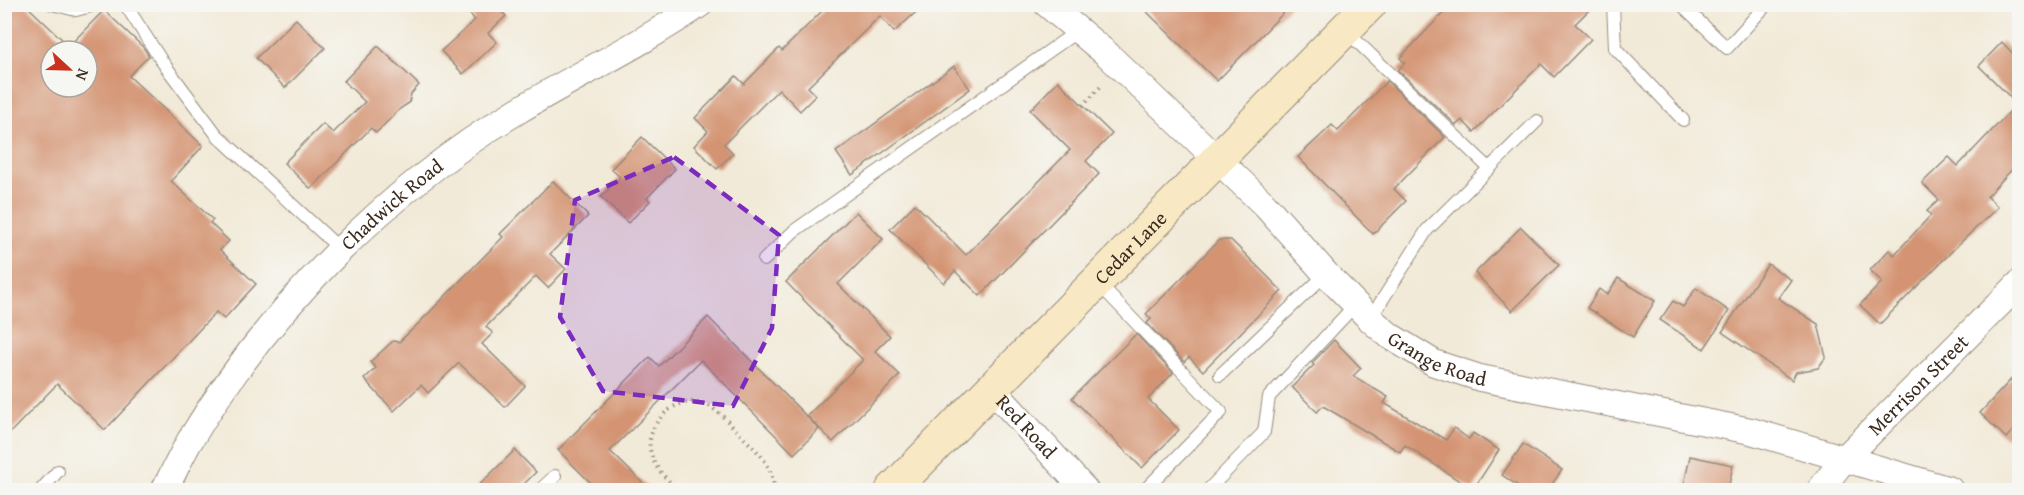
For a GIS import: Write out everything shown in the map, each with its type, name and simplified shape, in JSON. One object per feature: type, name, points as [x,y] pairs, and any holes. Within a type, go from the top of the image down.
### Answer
[{"type":"main road","name":"Cedar Lane","points":[[892,490],[1370,4]]},
{"type":"street","name":"Chadwick Road","points":[[164,490],[189,443],[221,393],[273,324],[341,250],[393,201],[447,159],[518,111],[664,29],[700,4]]},
{"type":"street","name":"Grange Road","points":[[1047,4],[1108,55],[1176,122],[1218,159],[1265,205],[1363,312],[1390,336],[1434,363],[1480,378],[1751,431],[1950,490]]},
{"type":"street","name":"Merrison Street","points":[[1820,490],[1844,459],[2019,283]]},
{"type":"street","name":"Red Road","points":[[992,389],[1085,490]]},
{"type":"lane","points":[[52,4],[76,10],[98,4]]},
{"type":"lane","points":[[125,4],[160,60],[217,135],[341,250]]},
{"type":"lane","points":[[1613,4],[1615,48],[1683,120]]},
{"type":"lane","points":[[1681,4],[1727,48],[1767,4]]},
{"type":"lane","points":[[764,260],[794,231],[1079,30]]},
{"type":"lane","points":[[1345,30],[1489,168]]},
{"type":"lane","points":[[1208,490],[1264,432],[1269,398],[1363,312],[1427,230],[1538,121]]},
{"type":"lane","points":[[1220,375],[1326,274]]},
{"type":"lane","points":[[1097,282],[1221,412],[1145,490]]},
{"type":"lane","points":[[41,490],[58,471]]},
{"type":"lane","points":[[540,490],[555,476]]},
{"type":"path","points":[[678,490],[655,465],[650,447],[651,436],[658,420],[668,410],[685,403],[698,402],[712,408],[765,459],[772,473],[774,490]]},
{"type":"highlighted area","points":[[674,157],[779,235],[772,328],[733,406],[603,391],[560,317],[575,200]]},
{"type":"building","points":[[4,4],[25,4],[62,39],[39,39],[39,99],[99,99],[99,39],[76,39],[104,10],[143,47],[149,56],[129,76],[203,146],[171,181],[213,220],[210,223],[229,241],[220,250],[256,284],[224,319],[216,312],[105,430],[57,384],[4,439]]},
{"type":"building","points":[[461,4],[494,4],[506,16],[488,33],[497,42],[463,74],[441,51],[475,20]]},
{"type":"building","points":[[829,4],[925,4],[894,32],[880,16],[808,87],[816,95],[800,111],[779,89],[724,144],[733,153],[717,169],[694,146],[708,131],[695,118],[736,76],[744,84],[779,48],[782,51]]},
{"type":"building","points":[[1139,4],[1292,4],[1217,81]]},
{"type":"building","points":[[1452,4],[1595,4],[1575,24],[1591,39],[1554,77],[1541,64],[1474,132],[1462,120],[1456,125],[1398,70],[1405,63],[1400,58]]},
{"type":"building","points":[[296,19],[325,48],[285,88],[256,58]]},
{"type":"building","points":[[2002,42],[2019,60],[2019,162],[1987,196],[1998,207],[1880,324],[1860,305],[1882,282],[1870,270],[1889,250],[1894,255],[1931,215],[1927,211],[1939,200],[1922,183],[1949,157],[1958,166],[2017,104],[1979,66]]},
{"type":"building","points":[[378,46],[419,85],[411,94],[409,103],[376,133],[371,128],[311,189],[284,163],[323,124],[333,133],[365,102],[344,81]]},
{"type":"building","points":[[954,66],[970,89],[852,175],[836,152]]},
{"type":"building","points":[[1058,81],[1112,134],[1086,161],[1099,174],[980,296],[955,271],[944,283],[890,229],[915,204],[966,255],[1070,150],[1030,110]]},
{"type":"building","points":[[1387,81],[1445,137],[1394,189],[1406,201],[1373,234],[1298,157],[1332,125],[1338,131]]},
{"type":"building","points":[[642,137],[675,169],[647,198],[650,201],[628,223],[601,197],[620,177],[611,169]]},
{"type":"building","points":[[553,181],[588,216],[550,254],[566,269],[548,288],[536,276],[486,327],[493,333],[482,344],[525,386],[505,407],[459,363],[428,393],[421,385],[394,411],[364,379],[376,368],[370,362],[393,341],[399,342],[419,323],[503,237],[500,234]]},
{"type":"building","points":[[856,212],[883,239],[838,284],[890,336],[875,351],[900,375],[833,442],[807,416],[863,360],[786,282]]},
{"type":"building","points":[[1521,227],[1559,265],[1512,311],[1475,273]]},
{"type":"building","points":[[1219,240],[1231,240],[1282,291],[1203,371],[1189,357],[1184,362],[1147,323],[1151,319],[1146,314]]},
{"type":"building","points":[[1768,264],[1791,280],[1778,298],[1818,324],[1826,357],[1818,368],[1796,372],[1792,380],[1722,332]]},
{"type":"building","points":[[1618,278],[1655,301],[1633,337],[1587,308],[1599,289],[1607,295]]},
{"type":"building","points":[[1696,288],[1729,311],[1704,349],[1660,320],[1673,301],[1683,307]]},
{"type":"building","points":[[708,317],[819,429],[794,454],[701,360],[610,451],[650,490],[598,490],[558,450],[650,357],[659,366]]},
{"type":"building","points":[[1136,334],[1173,373],[1148,399],[1179,430],[1142,468],[1072,398]]},
{"type":"building","points":[[1334,340],[1361,368],[1353,376],[1388,397],[1384,403],[1446,440],[1454,428],[1469,439],[1473,433],[1499,450],[1473,490],[1405,445],[1400,452],[1323,406],[1317,412],[1292,387]]},
{"type":"building","points":[[2019,371],[2019,424],[2006,438],[1980,413]]},
{"type":"building","points":[[1523,444],[1562,470],[1548,490],[1524,490],[1502,475]]},
{"type":"building","points":[[515,450],[536,472],[518,490],[474,490]]},
{"type":"building","points":[[1690,456],[1733,465],[1728,490],[1683,490]]}]
